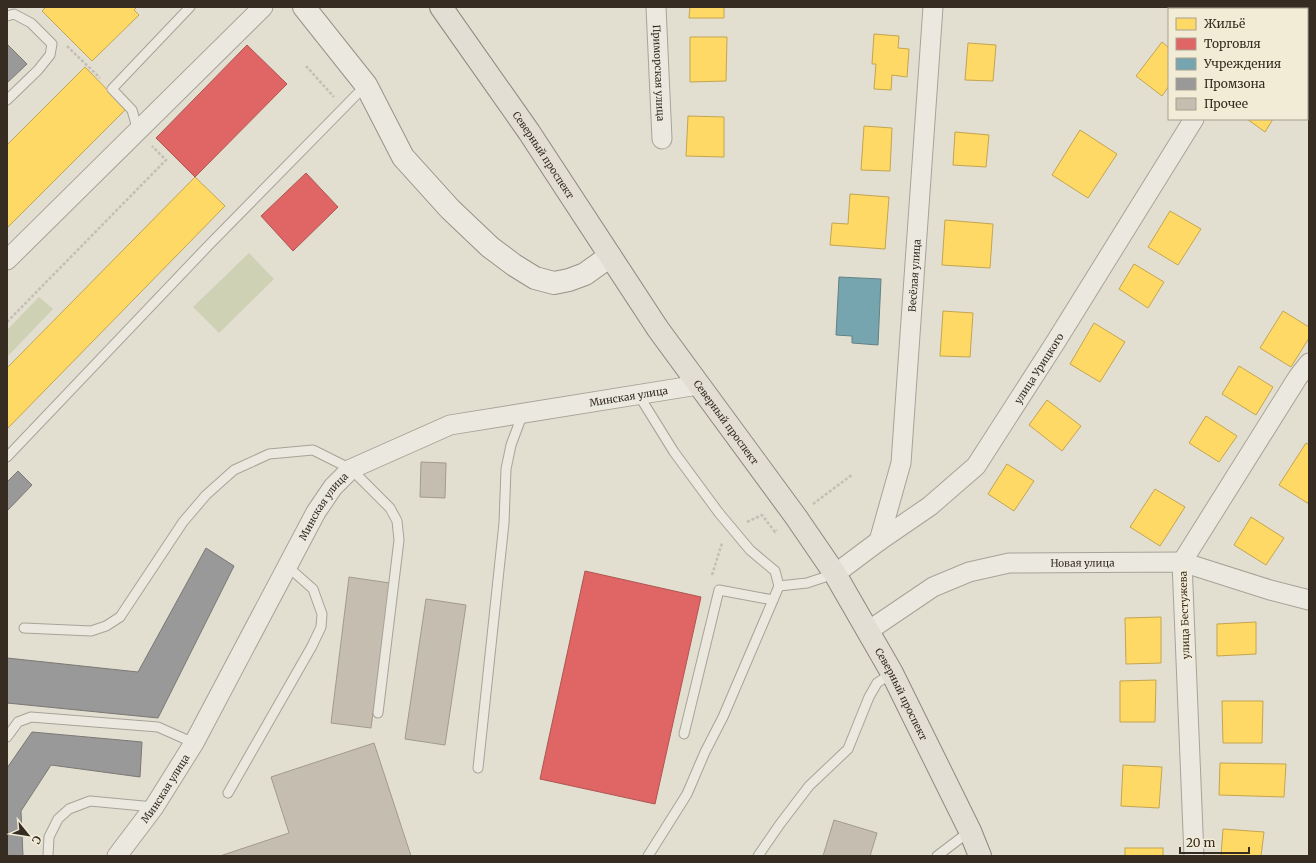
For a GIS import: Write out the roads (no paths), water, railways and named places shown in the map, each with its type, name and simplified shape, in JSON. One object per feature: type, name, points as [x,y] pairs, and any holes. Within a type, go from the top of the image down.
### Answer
[{"type":"main road","name":"Северный проспект","points":[[441,7],[529,132],[658,329],[796,517],[835,574],[892,673],[970,831],[980,856]]},
{"type":"street","points":[[7,260],[264,7]]},
{"type":"street","points":[[304,7],[366,85],[404,157],[450,209],[490,247],[514,265],[535,278],[554,283],[569,280],[585,274],[610,256]]},
{"type":"street","name":"Приморская улица","points":[[656,7],[662,139]]},
{"type":"street","name":"Весёлая улица","points":[[879,541],[901,463],[933,7]]},
{"type":"street","name":"улица Урицкого","points":[[835,574],[879,541],[930,506],[976,466],[1055,343],[1193,120]]},
{"type":"street","name":"улица Бестужева","points":[[1194,856],[1182,562],[1298,377],[1309,363]]},
{"type":"street","name":"Минская улица","points":[[117,856],[154,807],[194,743],[316,512],[334,487],[352,470],[450,425],[698,385]]},
{"type":"street","name":"Новая улица","points":[[868,631],[932,587],[969,572],[1009,563],[1182,562],[1270,590],[1309,600]]},
{"type":"lane","points":[[138,132],[132,110],[112,89],[190,7]]},
{"type":"lane","points":[[7,16],[14,14],[31,23],[52,44],[50,55],[38,70],[7,100]]},
{"type":"lane","points":[[7,457],[202,252],[366,85]]},
{"type":"lane","points":[[638,394],[674,452],[720,513],[750,550],[775,571],[779,586],[723,717],[705,752],[687,794],[648,856]]},
{"type":"lane","points":[[478,768],[504,523],[506,469],[510,445],[523,413]]},
{"type":"lane","points":[[24,628],[91,631],[106,626],[120,617],[183,522],[206,495],[234,470],[269,454],[314,450],[352,470],[390,508],[397,521],[399,540],[378,713]]},
{"type":"lane","points":[[228,793],[312,646],[320,627],[322,614],[313,589],[287,566]]},
{"type":"lane","points":[[779,586],[807,583],[835,574]]},
{"type":"lane","points":[[684,734],[719,590],[773,600]]},
{"type":"lane","points":[[758,856],[809,786],[848,749],[877,684],[892,673]]},
{"type":"lane","points":[[7,737],[18,722],[31,717],[158,727],[194,743]]},
{"type":"lane","points":[[48,856],[49,837],[58,819],[69,809],[90,801],[154,807]]},
{"type":"lane","points":[[937,856],[970,831]]}]
